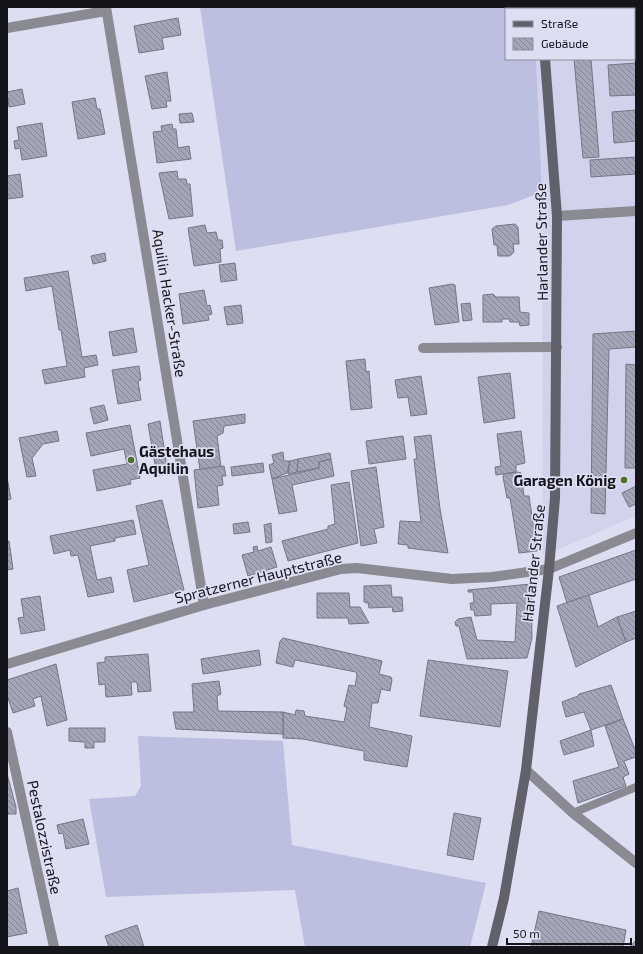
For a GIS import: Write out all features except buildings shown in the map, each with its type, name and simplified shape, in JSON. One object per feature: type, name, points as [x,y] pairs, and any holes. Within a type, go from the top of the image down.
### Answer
[{"type":"main road","name":"Harlander Straße","points":[[492,947],[504,898],[526,770],[549,569],[555,498],[557,216],[544,60]]},
{"type":"street","points":[[7,28],[106,9]]},
{"type":"street","name":"Aquilin Hacker-Straße","points":[[106,9],[204,605]]},
{"type":"street","points":[[557,216],[636,211]]},
{"type":"street","points":[[423,348],[557,347]]},
{"type":"street","name":"Spratzerner Hauptstraße","points":[[7,664],[204,605],[342,569],[357,568],[470,579],[549,569],[636,533]]},
{"type":"street","name":"Pestalozzistraße","points":[[7,732],[54,947]]},
{"type":"street","points":[[526,770],[573,813],[636,863]]},
{"type":"lane","points":[[573,813],[636,787]]},
{"type":"shaded area","points":[[200,7],[528,7],[505,8],[505,60],[536,60],[542,192],[508,205],[236,251]]},
{"type":"shaded area","points":[[636,7],[636,516],[543,556],[542,192],[536,60],[635,60],[635,8],[528,8]]},
{"type":"shaded area","points":[[138,736],[283,741],[292,845],[486,883],[470,947],[305,947],[295,890],[106,897],[89,799],[135,796],[141,786]]},
{"type":"place","name":"Gästehaus Aquilin","points":[[131,460]]},
{"type":"place","name":"Garagen König","points":[[624,480]]}]
